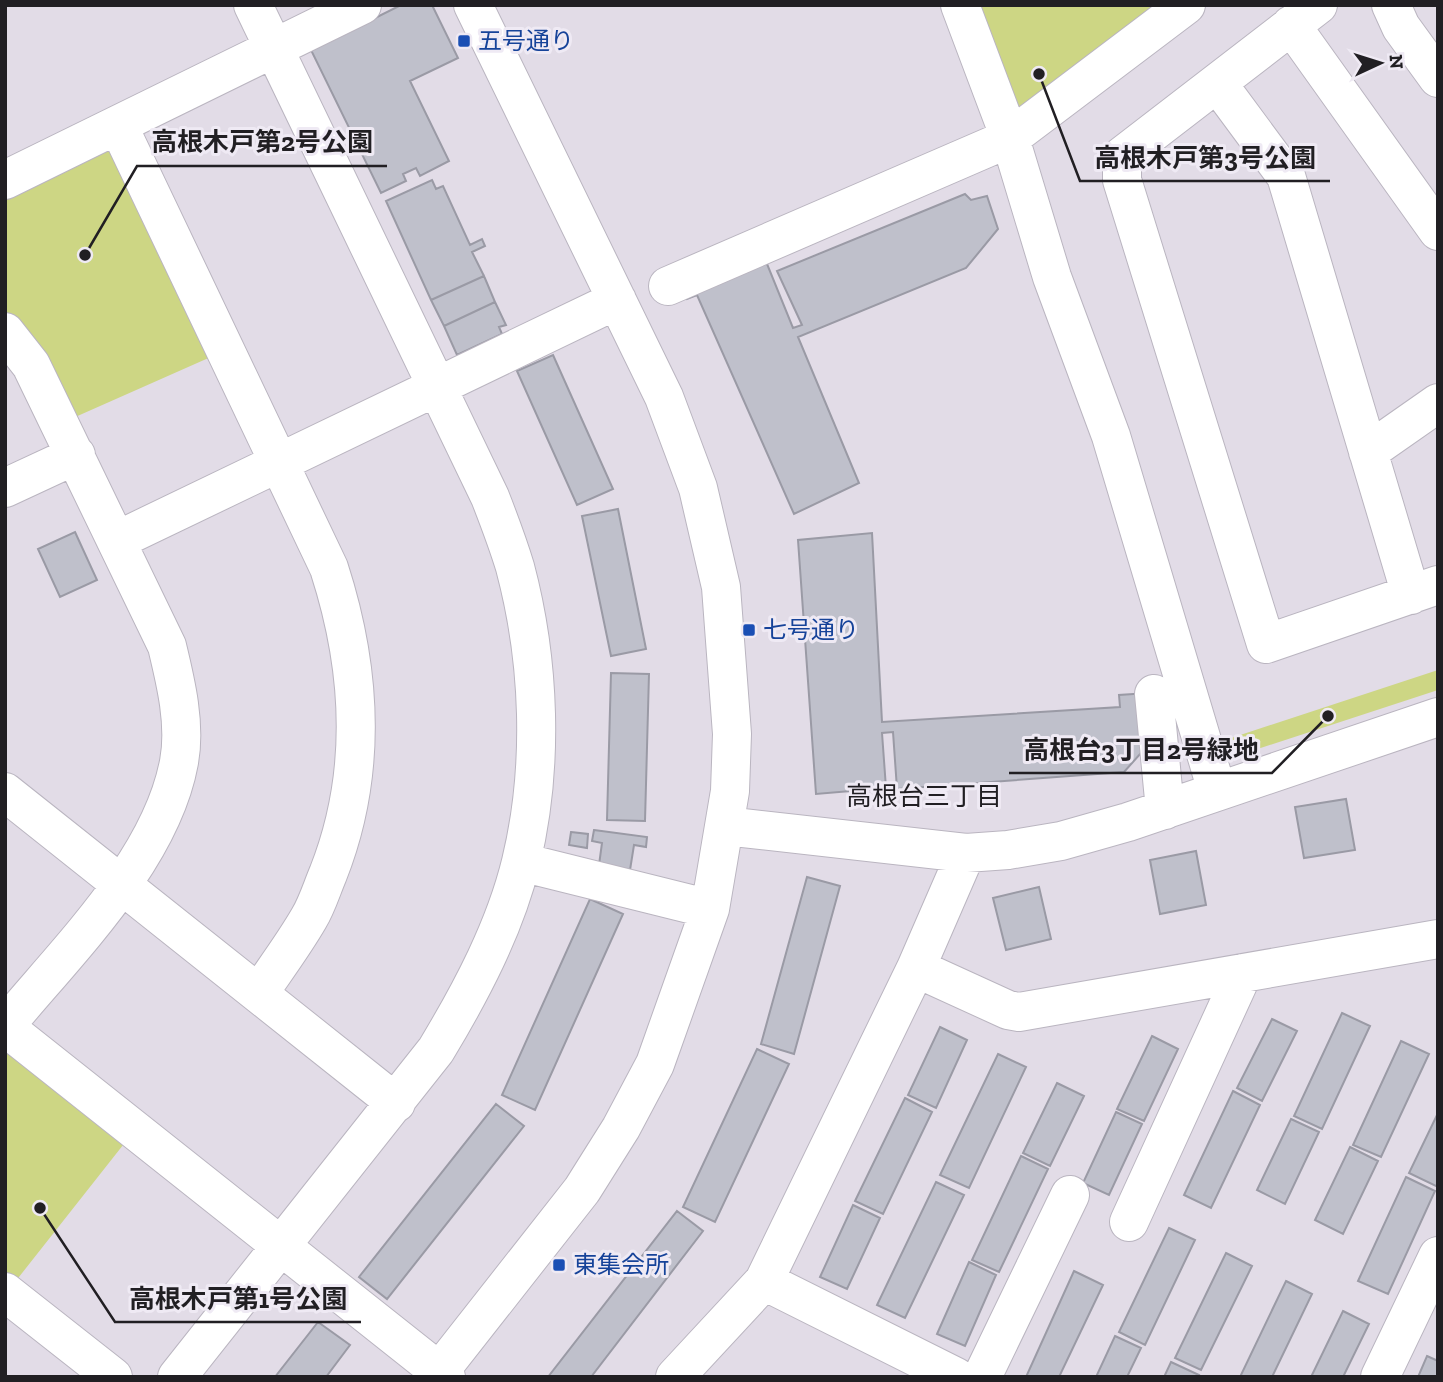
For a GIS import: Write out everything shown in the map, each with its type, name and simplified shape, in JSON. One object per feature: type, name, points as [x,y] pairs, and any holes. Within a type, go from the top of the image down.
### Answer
[{"type":"street","points":[[177,1377],[396,1103],[436,1050],[463,1005],[500,923],[521,862],[535,755],[534,674],[528,629],[515,567],[490,497],[253,5]]},
{"type":"street","points":[[5,179],[362,5]]},
{"type":"street","points":[[5,332],[31,365],[167,646],[175,677],[181,730],[180,760],[173,788],[153,832],[121,885],[5,1027],[440,1375],[582,1191],[621,1128],[655,1064],[710,909],[725,826],[732,734],[721,587],[698,488],[664,397],[473,5]]},
{"type":"street","points":[[960,5],[1010,138],[1052,276],[1111,436],[1212,774]]},
{"type":"street","points":[[668,286],[1010,138],[1186,5]]},
{"type":"street","points":[[1391,5],[1401,27],[1438,78]]},
{"type":"street","points":[[1218,84],[1286,176],[1368,452],[1425,590],[1266,644],[1122,180],[1122,156],[1305,15],[1438,231]]},
{"type":"street","points":[[118,125],[329,568],[341,605],[356,688],[357,741],[354,782],[341,842],[310,916],[260,993]]},
{"type":"street","points":[[118,540],[617,300]]},
{"type":"street","points":[[1368,452],[1438,403]]},
{"type":"street","points":[[5,488],[76,455]]},
{"type":"street","points":[[1154,694],[1165,810]]},
{"type":"street","points":[[725,826],[966,853],[1061,841],[1165,810],[1438,717]]},
{"type":"street","points":[[5,792],[396,1103]]},
{"type":"street","points":[[675,1377],[764,1281],[916,968],[966,853]]},
{"type":"street","points":[[521,862],[710,909]]},
{"type":"street","points":[[916,968],[1008,1010],[1019,1012],[1438,939]]},
{"type":"street","points":[[1129,1222],[1243,973]]},
{"type":"street","points":[[982,1377],[1070,1195]]},
{"type":"street","points":[[1380,1377],[1438,1256]]},
{"type":"street","points":[[764,1281],[956,1377]]},
{"type":"street","points":[[5,1292],[113,1377]]},
{"type":"green space","points":[[974,5],[1161,5],[1018,117]]},
{"type":"green space","points":[[99,144],[117,153],[213,356],[73,418],[43,357],[5,310],[5,200],[15,187]]},
{"type":"green space","points":[[1438,670],[1438,690],[1224,760],[1219,742]]},
{"type":"green space","points":[[5,1043],[127,1140],[15,1282],[5,1275]]},
{"type":"building","points":[[401,5],[432,5],[458,58],[410,81],[449,161],[420,176],[416,168],[403,174],[406,181],[381,193],[311,50]]},
{"type":"building","points":[[432,180],[436,189],[443,186],[470,245],[482,239],[485,246],[472,252],[484,276],[431,300],[386,201]]},
{"type":"building","points":[[965,194],[971,200],[987,196],[998,229],[966,268],[798,337],[859,483],[794,514],[697,295],[687,299],[684,286],[763,254],[793,328],[802,325],[777,271]]},
{"type":"building","points":[[484,276],[495,302],[444,326],[431,300]]},
{"type":"building","points":[[495,302],[506,325],[499,327],[502,334],[457,355],[444,326]]},
{"type":"building","points":[[553,355],[613,489],[577,505],[517,371]]},
{"type":"building","points":[[618,509],[646,649],[611,656],[582,516]]},
{"type":"building","points":[[75,532],[97,580],[60,597],[38,549]]},
{"type":"building","points":[[872,533],[882,722],[1120,707],[1119,695],[1148,693],[1150,743],[1124,772],[897,789],[893,732],[882,733],[886,788],[816,794],[798,540]]},
{"type":"building","points":[[611,673],[649,674],[645,821],[607,820]]},
{"type":"building","points":[[1346,799],[1355,850],[1304,858],[1295,807]]},
{"type":"building","points":[[594,830],[647,837],[646,847],[634,845],[630,870],[599,865],[602,843],[592,841]]},
{"type":"building","points":[[571,832],[588,834],[587,848],[569,845]]},
{"type":"building","points":[[1196,851],[1206,905],[1160,914],[1150,860]]},
{"type":"building","points":[[807,877],[840,886],[794,1054],[761,1044]]},
{"type":"building","points":[[1039,887],[1051,939],[1006,950],[993,898]]},
{"type":"building","points":[[590,899],[623,914],[535,1110],[502,1095]]},
{"type":"building","points":[[1342,1013],[1370,1026],[1322,1129],[1294,1116]]},
{"type":"building","points":[[1272,1019],[1297,1031],[1262,1101],[1237,1088]]},
{"type":"building","points":[[940,1027],[967,1040],[936,1108],[908,1095]]},
{"type":"building","points":[[1152,1036],[1178,1049],[1144,1121],[1117,1109]]},
{"type":"building","points":[[1401,1041],[1429,1054],[1381,1157],[1353,1145]]},
{"type":"building","points":[[757,1049],[789,1064],[715,1222],[683,1207]]},
{"type":"building","points":[[998,1054],[1026,1067],[969,1188],[940,1175]]},
{"type":"building","points":[[1057,1083],[1084,1096],[1050,1166],[1023,1153]]},
{"type":"building","points":[[1233,1091],[1260,1105],[1211,1208],[1184,1195]]},
{"type":"building","points":[[905,1098],[932,1112],[883,1214],[855,1201]]},
{"type":"building","points":[[496,1104],[524,1126],[387,1299],[359,1277]]},
{"type":"building","points":[[1116,1112],[1142,1124],[1109,1195],[1083,1183]]},
{"type":"building","points":[[1438,1113],[1438,1187],[1409,1173]]},
{"type":"building","points":[[1291,1119],[1319,1132],[1285,1204],[1257,1190]]},
{"type":"building","points":[[1350,1147],[1378,1161],[1343,1234],[1315,1220]]},
{"type":"building","points":[[1021,1156],[1048,1169],[999,1272],[972,1260]]},
{"type":"building","points":[[1406,1177],[1435,1191],[1388,1294],[1358,1281]]},
{"type":"building","points":[[936,1182],[964,1195],[905,1318],[877,1305]]},
{"type":"building","points":[[853,1205],[880,1218],[847,1289],[820,1277]]},
{"type":"building","points":[[677,1211],[703,1231],[591,1377],[548,1377]]},
{"type":"building","points":[[1169,1228],[1195,1240],[1145,1345],[1119,1332]]},
{"type":"building","points":[[1226,1253],[1252,1266],[1201,1370],[1175,1358]]},
{"type":"building","points":[[969,1262],[996,1275],[965,1346],[937,1334]]},
{"type":"building","points":[[1074,1271],[1103,1285],[1059,1377],[1026,1377]]},
{"type":"building","points":[[1286,1281],[1312,1294],[1272,1377],[1240,1377]]},
{"type":"building","points":[[1343,1311],[1369,1324],[1343,1377],[1311,1377]]},
{"type":"building","points":[[318,1322],[350,1345],[326,1377],[275,1377]]},
{"type":"building","points":[[1115,1336],[1141,1348],[1127,1377],[1096,1377]]},
{"type":"building","points":[[1427,1356],[1438,1361],[1438,1377],[1418,1377]]},
{"type":"building","points":[[1171,1362],[1199,1375],[1198,1377],[1164,1377]]},
{"type":"place","name":"五号通り","points":[[464,41]]},
{"type":"place","name":"高根木戸第3号公園","points":[[1039,74]]},
{"type":"place","name":"高根木戸第2号公園","points":[[85,255]]},
{"type":"place","name":"七号通り","points":[[749,630]]},
{"type":"place","name":"高根台3丁目2号緑地","points":[[1328,716]]},
{"type":"place","name":"高根木戸第1号公園","points":[[40,1208]]},
{"type":"place","name":"東集会所","points":[[559,1265]]},
{"type":"district","name":"高根台三丁目","points":[[924,796]]}]
